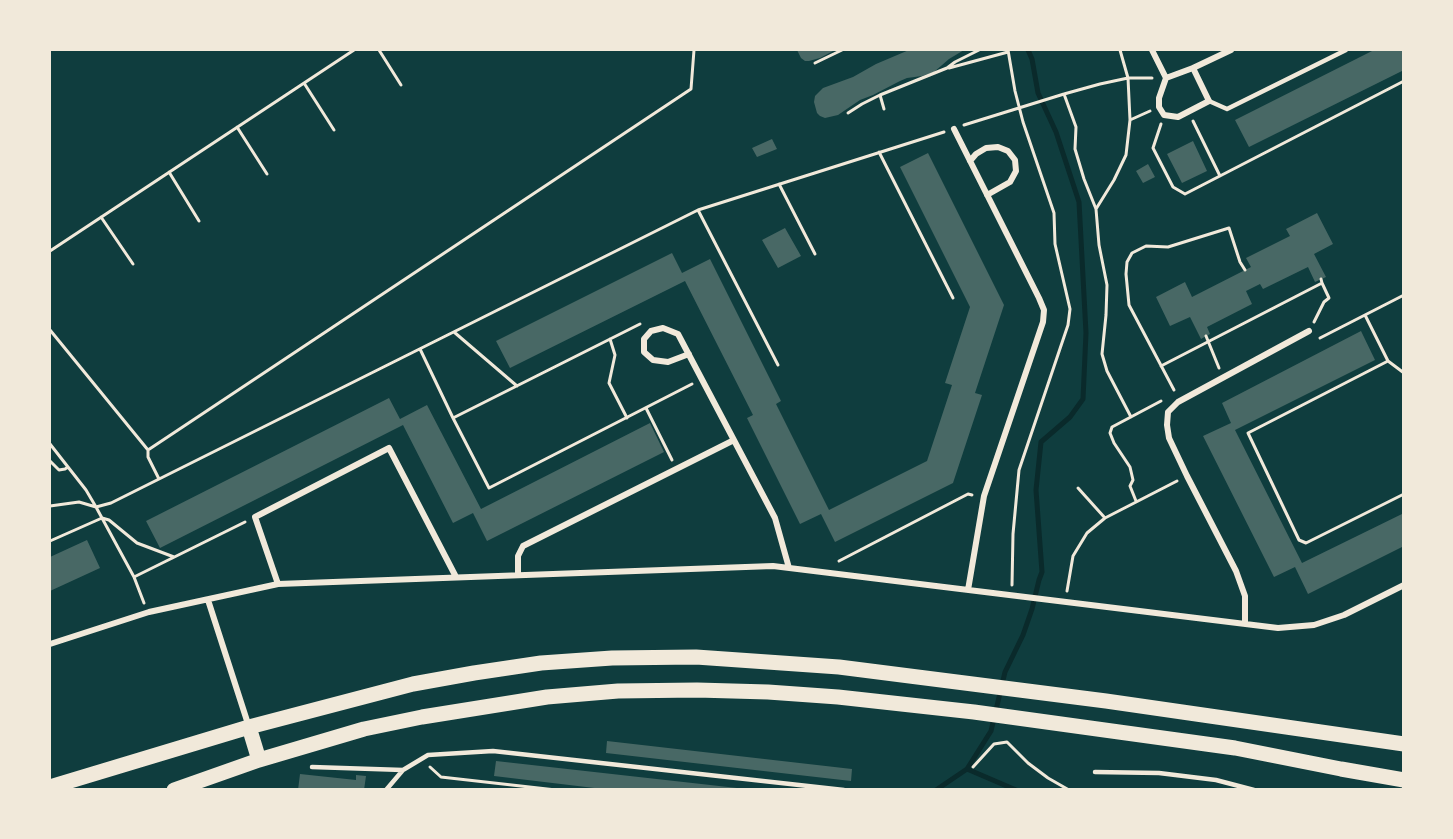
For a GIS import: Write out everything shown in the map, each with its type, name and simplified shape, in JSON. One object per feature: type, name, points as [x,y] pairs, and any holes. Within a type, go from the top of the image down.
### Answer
[{"type":"main road","points":[[50,787],[249,728],[423,682],[541,663],[612,658],[696,657],[839,668],[1025,690],[1404,744]]},
{"type":"main road","points":[[174,789],[259,760],[364,729],[422,717],[547,697],[618,691],[697,690],[838,697],[974,712],[1235,748],[1404,780]]},
{"type":"main road","points":[[249,728],[259,760]]},
{"type":"street","points":[[1152,50],[1166,78],[1159,98],[1159,107],[1164,115],[1178,117],[1209,101],[1193,68]]},
{"type":"street","points":[[1166,78],[1231,50]]},
{"type":"street","points":[[954,129],[1044,310],[1043,322],[984,496],[968,590]]},
{"type":"street","points":[[970,161],[986,148],[998,147],[1008,151],[1015,160],[1016,171],[1010,182],[987,195]]},
{"type":"street","points":[[689,354],[668,362],[652,360],[644,352],[644,339],[651,331],[663,328],[678,334],[689,354],[775,518],[789,568]]},
{"type":"street","points":[[1245,624],[1245,596],[1236,571],[1169,438],[1168,412],[1178,402],[1309,331]]},
{"type":"street","points":[[518,575],[518,556],[524,546],[734,440]]},
{"type":"street","points":[[278,584],[255,517],[389,448],[456,578]]},
{"type":"street","points":[[50,644],[149,612],[278,584],[773,567],[1278,628],[1314,625],[1344,615],[1404,585]]},
{"type":"street","points":[[208,600],[249,728]]},
{"type":"lane","points":[[1209,101],[1227,109],[1346,50]]},
{"type":"lane","points":[[386,789],[403,770],[428,754],[493,751],[844,789]]},
{"type":"lane","points":[[312,767],[403,770]]},
{"type":"lane","points":[[1095,772],[1160,773],[1216,780],[1254,789]]},
{"type":"path","points":[[50,251],[354,50]]},
{"type":"path","points":[[379,50],[401,85]]},
{"type":"path","points":[[148,450],[691,89],[694,50]]},
{"type":"path","points":[[815,63],[842,50]]},
{"type":"path","points":[[947,68],[979,50]]},
{"type":"path","points":[[1096,209],[1114,180],[1126,154],[1130,120],[1128,78],[1120,50]]},
{"type":"path","points":[[848,113],[880,95],[947,68],[1008,51],[1019,108],[1026,129]]},
{"type":"path","points":[[50,506],[79,502],[96,507],[111,503],[698,210],[1064,94],[1128,78],[1166,78]]},
{"type":"path","points":[[1164,115],[1153,148],[1173,187],[1185,194],[1404,81]]},
{"type":"path","points":[[304,82],[334,130]]},
{"type":"path","points":[[1064,94],[1076,127],[1075,148],[1078,159],[1096,209],[1099,245],[1107,285],[1102,354],[1107,371],[1131,417]]},
{"type":"path","points":[[880,95],[884,109]]},
{"type":"path","points":[[1130,120],[1159,107]]},
{"type":"path","points":[[1188,112],[1220,176]]},
{"type":"path","points":[[237,127],[267,174]]},
{"type":"path","points":[[879,152],[953,298]]},
{"type":"path","points":[[169,172],[199,220]]},
{"type":"path","points":[[779,184],[815,254]]},
{"type":"path","points":[[698,210],[778,365]]},
{"type":"path","points":[[101,217],[133,264]]},
{"type":"path","points":[[1178,402],[1174,395],[1175,392],[1129,305],[1127,262],[1132,253],[1146,246],[1168,247],[1229,228],[1240,262],[1245,270]]},
{"type":"path","points":[[1161,366],[1321,281],[1329,298],[1324,302],[1309,331],[1314,341],[1404,295]]},
{"type":"path","points":[[1365,315],[1388,361],[1404,373]]},
{"type":"path","points":[[453,418],[640,324],[651,331]]},
{"type":"path","points":[[50,330],[148,450],[148,457],[159,479]]},
{"type":"path","points":[[454,332],[517,386]]},
{"type":"path","points":[[1206,336],[1219,369],[1225,377]]},
{"type":"path","points":[[610,339],[615,355],[609,383],[627,418]]},
{"type":"path","points":[[420,348],[489,488],[702,379]]},
{"type":"path","points":[[1388,361],[1248,433],[1299,540],[1306,543],[1404,494]]},
{"type":"path","points":[[1136,502],[1130,486],[1133,480],[1130,466],[1114,443],[1110,433],[1112,427],[1174,395]]},
{"type":"path","points":[[646,408],[669,454]]},
{"type":"path","points":[[50,444],[87,490],[134,578],[149,612]]},
{"type":"path","points":[[50,461],[59,470],[68,467]]},
{"type":"path","points":[[1065,602],[1073,556],[1087,532],[1105,518],[1187,476]]},
{"type":"path","points":[[1078,488],[1105,518]]},
{"type":"path","points":[[835,574],[837,562],[968,494],[984,496]]},
{"type":"path","points":[[134,578],[255,517]]},
{"type":"path","points":[[50,541],[102,518],[109,520],[137,543],[174,557]]},
{"type":"path","points":[[973,767],[994,744],[1008,742],[1028,763],[1068,789]]},
{"type":"path","points":[[420,758],[441,777],[556,789]]},
{"type":"building","points":[[797,50],[835,50],[820,58],[805,61]]},
{"type":"building","points":[[909,50],[964,50],[934,72],[900,81],[860,100],[838,115],[825,118],[817,113],[815,96],[823,88],[853,77]]},
{"type":"building","points":[[1374,50],[1404,50],[1404,70],[1249,147],[1235,120]]},
{"type":"building","points":[[772,139],[777,149],[757,157],[752,148]]},
{"type":"building","points":[[1193,141],[1207,171],[1182,183],[1167,154]]},
{"type":"building","points":[[928,153],[1004,305],[975,393],[982,395],[953,483],[835,542],[821,514],[800,524],[747,418],[753,415],[685,281],[510,368],[496,341],[672,253],[682,273],[710,259],[781,401],[776,404],[829,510],[927,461],[952,385],[945,383],[970,307],[900,167]]},
{"type":"building","points":[[1148,164],[1155,177],[1143,183],[1136,171]]},
{"type":"building","points":[[1317,213],[1333,244],[1314,254],[1326,277],[1315,282],[1308,267],[1263,289],[1260,284],[1246,291],[1252,304],[1207,327],[1210,334],[1201,339],[1190,317],[1170,326],[1156,297],[1185,282],[1192,297],[1251,267],[1246,258],[1290,236],[1286,229]]},
{"type":"building","points":[[785,228],[801,256],[778,268],[762,240]]},
{"type":"building","points":[[1361,331],[1375,360],[1235,430],[1302,563],[1404,513],[1404,546],[1308,594],[1295,567],[1274,577],[1203,436],[1231,423],[1222,403]]},
{"type":"building","points":[[389,398],[400,419],[427,405],[481,509],[650,423],[664,452],[487,541],[473,513],[453,523],[403,425],[160,548],[146,521]]},
{"type":"building","points":[[87,540],[100,568],[50,591],[50,557]]},
{"type":"building","points":[[607,741],[852,769],[851,781],[606,753]]},
{"type":"building","points":[[496,761],[737,788],[737,790],[611,790],[494,776]]},
{"type":"building","points":[[300,774],[356,780],[356,775],[366,776],[364,790],[298,790]]},
{"type":"waterway","points":[[967,769],[991,731],[1005,672],[1023,635],[1042,572],[1036,490],[1041,442],[1070,417],[1083,399],[1086,333],[1079,202],[1056,132],[1038,93],[1032,59],[1028,50]]},
{"type":"waterway","points":[[936,790],[967,769],[1016,790]]}]
